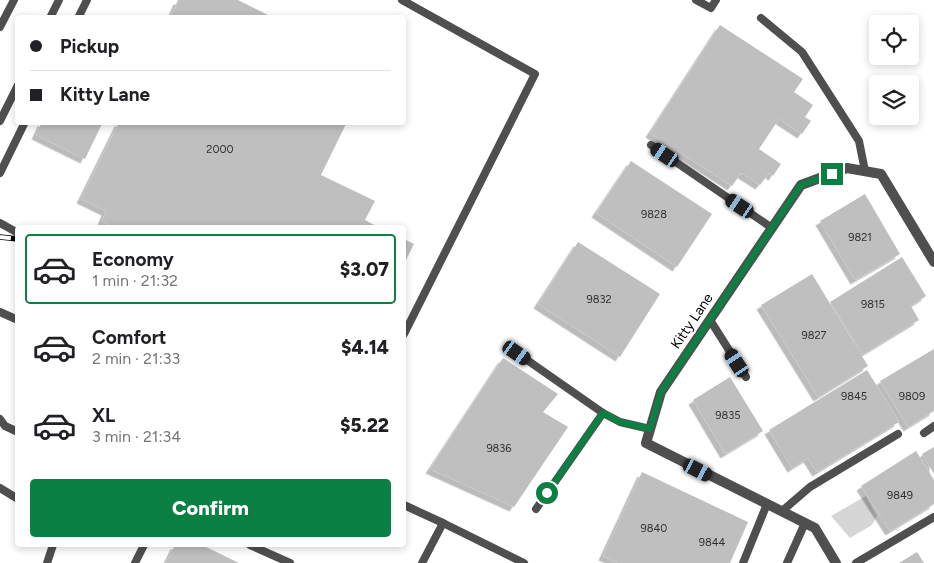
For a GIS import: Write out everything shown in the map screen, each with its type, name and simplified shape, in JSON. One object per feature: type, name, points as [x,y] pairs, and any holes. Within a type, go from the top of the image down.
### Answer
[{"type":"street","name":"Kitty Lane","points":[[650,429],[661,392],[801,185],[847,168],[881,174],[934,262]]},
{"type":"street","points":[[650,429],[646,443],[815,528],[836,563]]},
{"type":"lane","points":[[0,27],[14,0]]},
{"type":"lane","points":[[52,15],[59,0]]},
{"type":"lane","points":[[80,15],[87,0]]},
{"type":"lane","points":[[402,0],[535,74],[406,330]]},
{"type":"lane","points":[[696,0],[711,8],[716,0]]},
{"type":"lane","points":[[761,18],[802,52],[858,141],[866,172]]},
{"type":"lane","points":[[0,121],[15,91]]},
{"type":"lane","points":[[0,173],[24,125]]},
{"type":"lane","points":[[651,145],[772,228]]},
{"type":"lane","points":[[0,223],[15,231]]},
{"type":"lane","points":[[0,312],[15,319]]},
{"type":"lane","points":[[710,320],[746,377]]},
{"type":"lane","points":[[517,353],[603,413],[620,422],[650,429]]},
{"type":"lane","points":[[536,509],[603,413]]},
{"type":"lane","points":[[0,419],[5,426],[15,431]]},
{"type":"lane","points":[[924,432],[934,426]]},
{"type":"lane","points":[[782,512],[810,486],[898,434]]},
{"type":"lane","points":[[0,488],[15,497]]},
{"type":"lane","points":[[742,563],[767,504]]},
{"type":"lane","points":[[406,506],[524,563]]},
{"type":"lane","points":[[856,563],[934,517]]},
{"type":"lane","points":[[787,563],[805,523]]},
{"type":"lane","points":[[422,563],[443,524]]},
{"type":"lane","points":[[47,563],[52,547]]},
{"type":"lane","points":[[135,563],[143,547]]},
{"type":"lane","points":[[254,547],[290,563]]},
{"type":"shaded area","points":[[866,496],[877,516],[872,525],[850,538],[831,516]]},
{"type":"building","points":[[178,0],[238,0],[268,15],[171,15]]},
{"type":"building","points":[[720,25],[803,79],[794,92],[813,105],[805,117],[811,121],[802,134],[779,119],[759,149],[781,164],[773,176],[769,173],[760,185],[741,173],[732,186],[650,133]]},
{"type":"building","points":[[41,125],[102,125],[85,159],[36,135]]},
{"type":"building","points":[[118,125],[346,125],[321,175],[375,201],[365,220],[374,225],[109,225],[102,221],[106,211],[81,199]]},
{"type":"building","points":[[631,161],[712,214],[677,267],[596,213]]},
{"type":"building","points":[[865,194],[900,254],[855,280],[820,221]]},
{"type":"building","points":[[406,240],[414,244],[406,260]]},
{"type":"building","points":[[578,242],[660,294],[620,357],[538,304]]},
{"type":"building","points":[[902,257],[926,296],[911,306],[919,320],[863,354],[830,302]]},
{"type":"building","points":[[812,274],[868,366],[818,397],[761,305]]},
{"type":"building","points":[[934,349],[934,411],[908,427],[880,381]]},
{"type":"building","points":[[503,358],[558,394],[543,412],[568,427],[514,507],[430,469]]},
{"type":"building","points":[[867,370],[899,422],[817,472],[808,458],[792,468],[769,430]]},
{"type":"building","points":[[730,377],[763,431],[725,454],[693,400]]},
{"type":"building","points":[[934,447],[934,474],[922,454]]},
{"type":"building","points":[[916,451],[934,480],[934,504],[890,531],[861,486]]},
{"type":"building","points":[[642,472],[748,522],[730,563],[618,563],[603,556]]},
{"type":"building","points":[[174,547],[206,547],[239,563],[166,563]]},
{"type":"building","points":[[917,552],[924,563],[899,563]]},
{"type":"railway","points":[[0,237],[15,239]]},
{"type":"route","points":[[547,493],[603,413],[620,422],[650,429],[661,392],[801,185],[832,174]]}]
